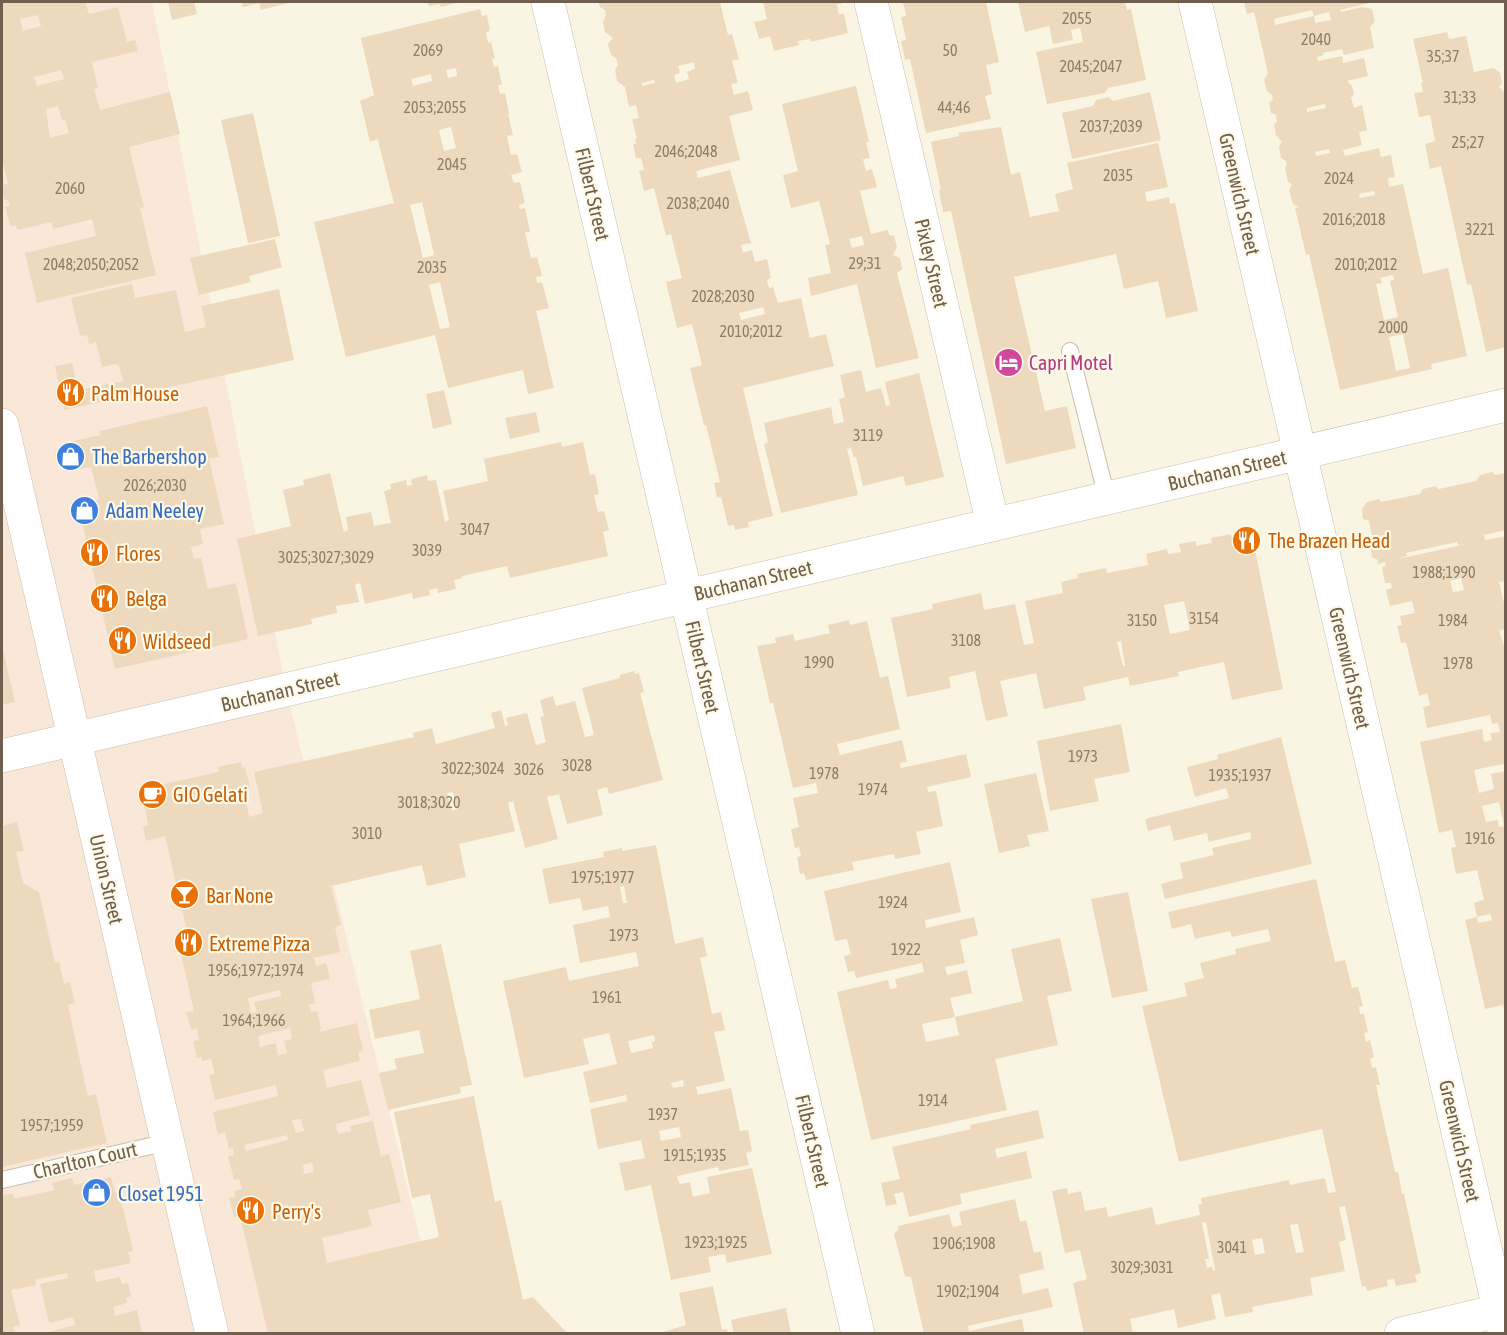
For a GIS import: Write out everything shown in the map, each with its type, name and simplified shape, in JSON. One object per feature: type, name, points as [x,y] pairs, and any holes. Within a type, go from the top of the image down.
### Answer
[{"type":"street","name":"Filbert Street","points":[[548,2],[858,1334]]},
{"type":"street","name":"Pixley Street","points":[[871,2],[993,525]]},
{"type":"street","name":"Greenwich Street","points":[[1195,2],[1503,1318]]},
{"type":"street","name":"Buchanan Street","points":[[2,756],[1506,405]]},
{"type":"street","name":"Union Street","points":[[2,425],[212,1334]]},
{"type":"street","points":[[1401,1334],[1503,1318]]},
{"type":"lane","points":[[1070,351],[1107,498]]},
{"type":"lane","name":"Charlton Court","points":[[2,1180],[168,1142]]},
{"type":"shaded area","points":[[2,2],[152,2],[286,689],[443,1333],[2,1334]]},
{"type":"building","points":[[2,2],[85,2],[89,14],[118,7],[127,42],[135,40],[138,51],[92,62],[98,88],[94,89],[100,110],[170,92],[180,134],[129,147],[144,207],[140,208],[156,275],[37,303],[25,253],[96,236],[92,219],[53,229],[52,222],[17,230],[16,225],[11,227],[5,207],[10,206],[8,200],[4,200],[2,190],[2,185],[8,184],[2,158]],"holes":[[[38,15],[41,26],[23,31],[20,19]],[[61,70],[64,79],[37,86],[34,77]],[[58,106],[69,133],[50,138],[46,109]]]},
{"type":"building","points":[[168,2],[194,2],[197,14],[172,20]]},
{"type":"building","points":[[242,2],[292,2],[261,10],[259,3],[243,7]]},
{"type":"building","points":[[428,2],[459,2],[441,7],[440,4],[429,6]]},
{"type":"building","points":[[598,2],[720,2],[728,35],[732,34],[739,59],[732,61],[738,83],[731,84],[734,95],[748,91],[753,110],[729,116],[740,160],[696,171],[698,178],[730,170],[751,243],[741,245],[743,253],[752,250],[755,262],[767,259],[771,278],[767,280],[769,288],[773,287],[778,303],[801,298],[810,338],[826,334],[834,366],[743,388],[773,516],[748,522],[749,527],[735,530],[734,525],[728,526],[721,497],[717,498],[714,483],[720,482],[690,368],[702,365],[692,324],[677,328],[666,282],[682,278],[671,234],[666,236],[654,188],[644,191],[639,171],[644,170],[641,158],[636,158],[633,144],[636,144],[635,139],[637,139],[632,119],[639,118],[636,105],[629,107],[625,87],[617,81],[615,70],[618,65],[616,58],[611,55],[608,44],[613,38],[605,32],[603,22],[606,15],[605,10]],"holes":[[[694,62],[695,69],[687,72],[689,79],[676,83],[674,75],[680,73],[678,66]],[[654,80],[655,83],[642,86],[642,83]],[[763,307],[765,314],[741,320],[739,313]]]},
{"type":"building","points":[[763,2],[841,2],[842,4],[837,4],[839,14],[844,14],[848,33],[811,42],[810,39],[798,41],[799,45],[774,51],[770,36],[759,39],[754,22],[767,19]]},
{"type":"building","points":[[903,2],[986,2],[999,62],[986,65],[992,94],[985,96],[991,119],[926,133],[910,59],[905,60],[901,41],[906,40],[901,17],[906,16]]},
{"type":"building","points":[[1018,2],[1125,2],[1127,10],[1131,9],[1146,80],[1108,88],[1105,93],[1047,104],[1036,52],[1083,42],[1080,28],[1071,30],[1073,40],[1053,44],[1049,26],[1025,32]]},
{"type":"building","points":[[1244,2],[1373,2],[1340,10],[1341,12],[1362,7],[1372,9],[1375,21],[1370,27],[1374,48],[1344,55],[1342,49],[1323,53],[1324,55],[1317,57],[1318,61],[1342,56],[1343,63],[1364,58],[1368,76],[1347,81],[1352,86],[1354,94],[1351,98],[1354,108],[1362,105],[1367,130],[1359,132],[1362,145],[1343,150],[1345,156],[1379,148],[1381,157],[1391,155],[1395,177],[1388,178],[1389,187],[1403,184],[1423,274],[1448,268],[1467,356],[1431,364],[1432,369],[1340,390],[1309,254],[1306,255],[1295,208],[1299,207],[1293,204],[1289,190],[1292,184],[1288,182],[1285,168],[1287,164],[1281,158],[1279,146],[1282,142],[1276,135],[1274,124],[1277,122],[1276,115],[1271,113],[1269,102],[1273,100],[1264,80],[1268,73],[1254,12],[1247,14]],"holes":[[[1312,10],[1314,16],[1275,25],[1274,19]],[[1329,12],[1331,20],[1315,23],[1314,16]],[[1325,104],[1326,108],[1307,112],[1307,108]],[[1329,149],[1330,153],[1316,156],[1315,152]],[[1374,191],[1375,195],[1360,198],[1359,194]],[[1393,275],[1394,280],[1390,281],[1398,317],[1384,320],[1376,284],[1382,283],[1380,278]],[[1403,334],[1410,368],[1396,371],[1389,337]]]},
{"type":"building","points":[[480,9],[482,16],[487,15],[490,31],[486,32],[488,43],[491,42],[495,58],[492,59],[494,67],[498,66],[502,85],[498,85],[500,94],[505,93],[513,135],[507,136],[511,155],[517,154],[522,172],[511,175],[514,183],[520,182],[525,203],[519,205],[520,209],[525,208],[530,232],[525,232],[531,258],[537,257],[542,276],[536,277],[537,283],[542,282],[549,308],[536,311],[554,388],[528,394],[523,370],[448,388],[435,335],[346,357],[314,222],[394,203],[378,139],[370,142],[360,101],[374,95],[361,38]],"holes":[[[456,68],[457,76],[448,78],[446,70]],[[431,74],[432,81],[413,86],[411,79]],[[451,127],[456,148],[444,151],[439,130]],[[422,202],[434,255],[423,258],[410,205]],[[440,282],[450,327],[440,329],[429,285]]]},
{"type":"building","points":[[1447,32],[1449,39],[1466,36],[1474,72],[1494,68],[1500,73],[1502,83],[1499,87],[1504,92],[1506,100],[1506,347],[1486,352],[1471,284],[1467,285],[1441,166],[1430,169],[1425,144],[1435,141],[1430,115],[1419,117],[1414,93],[1423,92],[1421,83],[1423,83],[1413,39]]},
{"type":"building","points":[[856,86],[869,142],[866,142],[870,158],[863,159],[866,171],[872,169],[877,187],[860,191],[871,234],[888,230],[889,235],[894,236],[897,247],[893,255],[900,258],[902,269],[897,273],[919,358],[876,368],[857,284],[811,296],[808,278],[831,273],[825,245],[830,244],[819,201],[791,208],[783,175],[798,171],[782,104]],"holes":[[[862,236],[864,245],[852,248],[849,239]]]},
{"type":"building","points":[[1150,92],[1161,140],[1072,159],[1062,113],[1093,106],[1096,100],[1109,97],[1113,101]]},
{"type":"building","points":[[253,113],[280,236],[248,243],[221,120]]},
{"type":"building","name":"Capri Motel","points":[[1001,127],[1011,175],[1020,172],[1030,217],[1059,211],[1055,194],[1073,189],[1067,163],[1158,143],[1168,187],[1145,192],[1147,202],[1169,197],[1170,204],[1175,203],[1198,311],[1166,318],[1158,281],[1124,289],[1116,254],[1014,277],[1045,411],[1067,406],[1076,448],[1006,464],[951,211],[943,212],[931,142],[959,136],[958,133]]},
{"type":"building","points":[[275,239],[282,267],[249,276],[251,282],[199,295],[190,258]]},
{"type":"building","points":[[132,284],[135,298],[176,290],[185,332],[206,327],[201,306],[279,289],[294,360],[64,410],[55,366],[72,363],[78,390],[123,381],[119,366],[116,364],[102,367],[96,342],[89,344],[87,335],[80,336],[71,298]]},
{"type":"building","points":[[861,370],[866,392],[881,388],[886,406],[890,405],[885,382],[919,373],[944,477],[906,486],[903,476],[863,486],[856,457],[854,458],[851,448],[847,449],[858,495],[781,513],[764,444],[768,442],[764,423],[831,407],[834,424],[844,422],[839,399],[845,397],[840,375]]},
{"type":"building","points":[[444,390],[452,424],[433,429],[426,394]]},
{"type":"building","points":[[207,406],[219,457],[209,459],[224,524],[200,529],[203,544],[191,547],[194,559],[201,558],[208,589],[236,583],[248,639],[115,669],[78,504],[99,499],[91,467],[70,471],[64,443],[101,435],[100,431]]},
{"type":"building","points":[[536,412],[540,432],[510,439],[505,418]]},
{"type":"building","points":[[561,442],[562,447],[583,442],[590,475],[595,474],[599,494],[594,495],[598,512],[604,511],[609,530],[603,532],[608,556],[510,578],[507,566],[462,576],[454,580],[456,589],[438,593],[437,588],[429,590],[430,595],[413,599],[412,593],[365,604],[360,583],[355,585],[359,602],[336,606],[337,613],[311,619],[312,624],[258,636],[237,539],[291,526],[283,490],[304,485],[303,480],[330,473],[344,532],[348,530],[346,517],[371,512],[374,526],[391,523],[384,491],[391,489],[390,484],[406,480],[407,486],[412,485],[411,479],[427,475],[428,481],[436,480],[445,522],[449,520],[443,491],[488,481],[484,459]]},
{"type":"building","points":[[1492,472],[1495,475],[1506,473],[1506,530],[1484,535],[1485,540],[1506,536],[1506,581],[1499,582],[1506,611],[1506,629],[1499,630],[1506,652],[1506,676],[1504,677],[1506,769],[1503,764],[1474,770],[1479,793],[1494,789],[1491,774],[1506,771],[1505,1013],[1503,1005],[1485,1009],[1465,920],[1477,917],[1474,903],[1484,900],[1477,870],[1456,874],[1451,848],[1456,847],[1452,830],[1439,833],[1420,742],[1482,729],[1484,742],[1492,740],[1490,733],[1500,732],[1498,723],[1492,724],[1490,715],[1427,728],[1423,707],[1430,705],[1427,693],[1419,696],[1406,642],[1401,643],[1397,626],[1402,625],[1400,616],[1415,613],[1412,601],[1390,606],[1386,590],[1392,588],[1391,583],[1385,583],[1382,567],[1386,566],[1385,562],[1378,564],[1378,560],[1372,557],[1370,545],[1373,541],[1369,521],[1363,519],[1362,509],[1367,502],[1379,499],[1381,502],[1420,494],[1423,489],[1435,486],[1439,489],[1476,481],[1480,475]],"holes":[[[1457,542],[1458,545],[1467,544],[1398,559],[1407,556],[1406,553]],[[1461,578],[1464,590],[1453,592],[1450,581]],[[1499,802],[1504,826],[1499,827],[1498,820],[1486,822],[1482,806]],[[1490,914],[1492,920],[1478,923],[1477,917]]]},
{"type":"building","points":[[1231,534],[1232,539],[1252,535],[1283,689],[1232,700],[1224,662],[1178,672],[1179,676],[1130,686],[1128,677],[1083,687],[1086,700],[1044,709],[1036,673],[1000,681],[1008,716],[986,721],[975,671],[949,677],[951,688],[907,697],[891,618],[933,609],[932,604],[981,593],[984,610],[1015,604],[1024,645],[1034,643],[1025,601],[1063,593],[1061,582],[1078,578],[1077,574],[1106,568],[1107,573],[1148,565],[1146,554],[1167,549],[1168,554],[1181,552],[1179,544],[1196,541],[1196,546],[1212,543],[1211,538]],"holes":[[[1184,601],[1190,630],[1170,634],[1164,605]],[[1121,641],[1125,666],[1123,666],[1117,642]]]},
{"type":"building","points":[[849,620],[850,625],[867,621],[880,678],[888,676],[900,729],[837,744],[840,755],[902,740],[907,762],[900,763],[901,768],[966,754],[971,777],[927,787],[928,792],[936,791],[943,826],[916,832],[921,854],[895,859],[894,854],[852,862],[854,870],[806,880],[804,873],[800,874],[797,857],[801,856],[799,847],[795,848],[791,829],[799,827],[793,798],[818,793],[816,783],[793,788],[757,646],[776,643],[775,638],[793,634],[795,641],[830,633],[828,625]]},
{"type":"building","points":[[2,646],[15,702],[2,705]]},
{"type":"building","points":[[634,671],[635,674],[639,673],[644,692],[640,693],[663,780],[609,794],[607,787],[597,790],[603,815],[567,824],[559,794],[547,797],[558,839],[525,848],[513,801],[508,803],[515,831],[459,844],[466,877],[427,886],[422,865],[331,886],[341,925],[335,927],[340,952],[314,958],[316,966],[326,963],[330,979],[311,983],[315,1003],[309,1005],[311,1012],[317,1011],[321,1028],[319,1032],[357,1023],[363,1051],[358,1052],[360,1061],[323,1070],[327,1088],[361,1080],[370,1115],[336,1124],[338,1134],[351,1131],[350,1126],[373,1121],[381,1156],[389,1154],[401,1202],[368,1210],[372,1226],[322,1238],[327,1263],[439,1237],[430,1194],[412,1198],[394,1112],[474,1096],[495,1202],[501,1200],[523,1300],[533,1297],[568,1334],[268,1334],[240,1216],[234,1217],[229,1198],[235,1197],[234,1191],[242,1189],[239,1179],[234,1180],[228,1156],[234,1155],[233,1148],[229,1149],[225,1132],[218,1135],[213,1112],[278,1096],[276,1085],[215,1100],[209,1075],[215,1074],[211,1059],[202,1061],[202,1057],[197,1058],[193,1041],[199,1040],[197,1028],[191,1030],[186,1012],[194,1011],[176,933],[187,931],[165,836],[146,841],[143,827],[148,825],[144,804],[141,805],[138,800],[138,790],[150,781],[159,785],[219,772],[218,767],[241,762],[242,768],[245,767],[250,788],[244,790],[249,817],[263,813],[254,772],[414,737],[413,733],[432,728],[436,744],[495,728],[491,713],[501,710],[505,726],[508,725],[506,718],[527,713],[536,745],[546,742],[540,717],[544,716],[540,700],[553,696],[556,706],[575,701],[585,737],[594,735],[582,688],[620,678],[620,675]],"holes":[[[453,792],[457,809],[452,811],[447,793]],[[280,990],[281,996],[254,1002],[257,1012],[251,1013],[248,998]],[[290,1028],[292,1039],[284,1041],[287,1053],[278,1055],[276,1043],[260,1047],[258,1036]],[[301,1119],[304,1131],[296,1133],[292,1120]],[[287,1135],[288,1140],[246,1151],[244,1145]],[[312,1162],[314,1172],[304,1174],[303,1165]]]},
{"type":"building","points":[[1121,724],[1130,772],[1094,779],[1099,801],[1050,811],[1037,741]]},
{"type":"building","points":[[1281,737],[1312,864],[1165,899],[1161,884],[1183,878],[1180,863],[1214,855],[1212,848],[1251,839],[1250,832],[1209,842],[1207,833],[1174,841],[1170,825],[1148,831],[1145,819],[1229,798],[1226,788],[1195,797],[1187,767],[1218,759],[1217,755]]},
{"type":"building","points":[[1036,773],[1049,831],[1027,835],[1030,846],[999,853],[984,784]]},
{"type":"building","points":[[17,822],[24,851],[16,852],[23,883],[39,892],[55,963],[59,962],[64,984],[70,982],[75,1003],[68,1005],[86,1088],[88,1096],[96,1094],[107,1143],[2,1167],[2,826]]},
{"type":"building","points":[[656,845],[675,944],[703,937],[707,956],[700,958],[712,1014],[721,1012],[725,1030],[714,1032],[725,1081],[696,1087],[698,1095],[731,1088],[740,1131],[748,1130],[752,1151],[746,1153],[749,1165],[719,1171],[718,1167],[677,1176],[678,1180],[680,1184],[690,1182],[693,1197],[710,1193],[707,1177],[752,1168],[772,1254],[727,1263],[725,1254],[708,1257],[711,1272],[671,1280],[651,1185],[625,1191],[619,1163],[645,1158],[641,1140],[598,1149],[590,1109],[627,1101],[626,1095],[590,1103],[583,1072],[617,1064],[609,1033],[583,1039],[589,1064],[524,1078],[503,981],[566,967],[569,981],[639,966],[636,952],[580,963],[573,925],[610,917],[608,906],[583,911],[580,898],[549,904],[542,869],[604,857],[603,852],[622,848],[622,851]],"holes":[[[624,886],[627,903],[623,903],[620,887]],[[654,1035],[655,1041],[652,1042],[653,1048],[631,1053],[628,1041]],[[683,1080],[684,1086],[673,1088],[671,1083]],[[679,1127],[681,1137],[661,1141],[659,1131]]]},
{"type":"building","points":[[950,862],[961,912],[925,920],[926,928],[974,917],[978,935],[960,940],[965,963],[945,967],[947,975],[967,970],[972,993],[950,998],[955,1017],[1023,1001],[1011,949],[1060,938],[1072,991],[1047,996],[1058,1045],[995,1059],[1007,1110],[871,1140],[837,992],[888,980],[890,989],[897,988],[895,979],[924,972],[922,963],[856,978],[854,971],[848,972],[844,956],[851,954],[847,939],[835,941],[824,891]],"holes":[[[955,1017],[959,1035],[926,1042],[922,1024]]]},
{"type":"building","points":[[1316,879],[1335,962],[1345,960],[1352,988],[1358,987],[1363,1006],[1359,1007],[1360,1014],[1364,1014],[1368,1032],[1364,1033],[1366,1042],[1370,1040],[1374,1057],[1370,1059],[1372,1068],[1376,1067],[1380,1085],[1376,1085],[1395,1172],[1398,1172],[1402,1194],[1404,1194],[1421,1273],[1415,1275],[1417,1282],[1396,1286],[1394,1279],[1387,1280],[1388,1286],[1367,1291],[1366,1286],[1362,1287],[1345,1206],[1339,1207],[1346,1240],[1339,1242],[1345,1271],[1310,1278],[1313,1295],[1252,1307],[1253,1312],[1225,1317],[1220,1293],[1211,1295],[1216,1319],[1178,1328],[1174,1309],[1130,1319],[1133,1334],[1084,1334],[1073,1283],[1087,1279],[1080,1250],[1065,1253],[1052,1191],[1067,1188],[1068,1194],[1081,1191],[1085,1211],[1106,1207],[1108,1217],[1152,1207],[1156,1225],[1200,1215],[1198,1205],[1202,1204],[1201,1198],[1289,1180],[1290,1185],[1325,1178],[1328,1193],[1336,1192],[1322,1129],[1179,1162],[1142,1006],[1187,996],[1184,983],[1204,978],[1200,963],[1236,954],[1235,949],[1271,941],[1268,929],[1232,937],[1230,931],[1195,939],[1191,924],[1172,929],[1168,912]],"holes":[[[1206,1222],[1215,1270],[1213,1271],[1212,1266],[1207,1268],[1205,1259],[1209,1259],[1202,1223]],[[1298,1224],[1304,1252],[1296,1253],[1290,1225]],[[1262,1238],[1265,1253],[1255,1255],[1252,1240]]]},
{"type":"building","points":[[1128,892],[1148,991],[1112,998],[1091,899]]},
{"type":"building","points":[[441,944],[472,1085],[460,1087],[461,1093],[388,1110],[379,1073],[397,1069],[394,1059],[424,1053],[419,1030],[375,1039],[369,1010],[420,999],[410,951]]},
{"type":"building","points":[[1038,1110],[1044,1138],[995,1149],[997,1158],[1026,1151],[1032,1178],[960,1194],[962,1204],[909,1217],[903,1192],[894,1194],[897,1204],[886,1206],[881,1183],[900,1179],[892,1147],[971,1129],[970,1125]]},
{"type":"building","points":[[111,1177],[115,1192],[119,1191],[133,1251],[128,1252],[131,1263],[94,1271],[96,1282],[120,1277],[122,1284],[128,1283],[131,1296],[126,1298],[127,1303],[113,1307],[115,1316],[137,1310],[142,1334],[41,1334],[75,1325],[73,1317],[49,1323],[40,1284],[68,1278],[67,1273],[35,1280],[36,1285],[11,1290],[20,1325],[13,1327],[15,1334],[2,1334],[2,1196],[13,1193],[14,1199],[54,1190],[52,1183],[72,1178],[74,1185]]},
{"type":"building","points":[[1015,1199],[1020,1222],[1026,1220],[1034,1253],[1041,1251],[1044,1269],[1019,1275],[1023,1294],[1048,1288],[1053,1307],[968,1326],[969,1331],[1022,1319],[1025,1334],[924,1334],[911,1277],[905,1276],[894,1234],[898,1226],[949,1214],[953,1227],[962,1225],[959,1212]]},
{"type":"building","points":[[713,1286],[722,1330],[727,1329],[728,1334],[656,1334],[686,1325],[679,1293]]},
{"type":"building","points":[[786,1308],[791,1334],[734,1334],[731,1320]]},
{"type":"place","name":"Capri Motel","points":[[1008,362]]},
{"type":"place","name":"Palm House","points":[[70,393]]},
{"type":"place","name":"The Barbershop","points":[[71,456]]},
{"type":"place","name":"Adam Neeley","points":[[85,510]]},
{"type":"place","name":"The Brazen Head","points":[[1247,540]]},
{"type":"place","name":"Flores","points":[[95,553]]},
{"type":"place","name":"Belga","points":[[105,598]]},
{"type":"place","name":"Wildseed","points":[[122,641]]},
{"type":"place","name":"GIO Gelati","points":[[152,794]]},
{"type":"place","name":"Bar None","points":[[185,895]]},
{"type":"place","name":"Extreme Pizza","points":[[188,943]]},
{"type":"place","name":"Closet 1951","points":[[97,1193]]},
{"type":"place","name":"Perry's","points":[[251,1211]]}]
